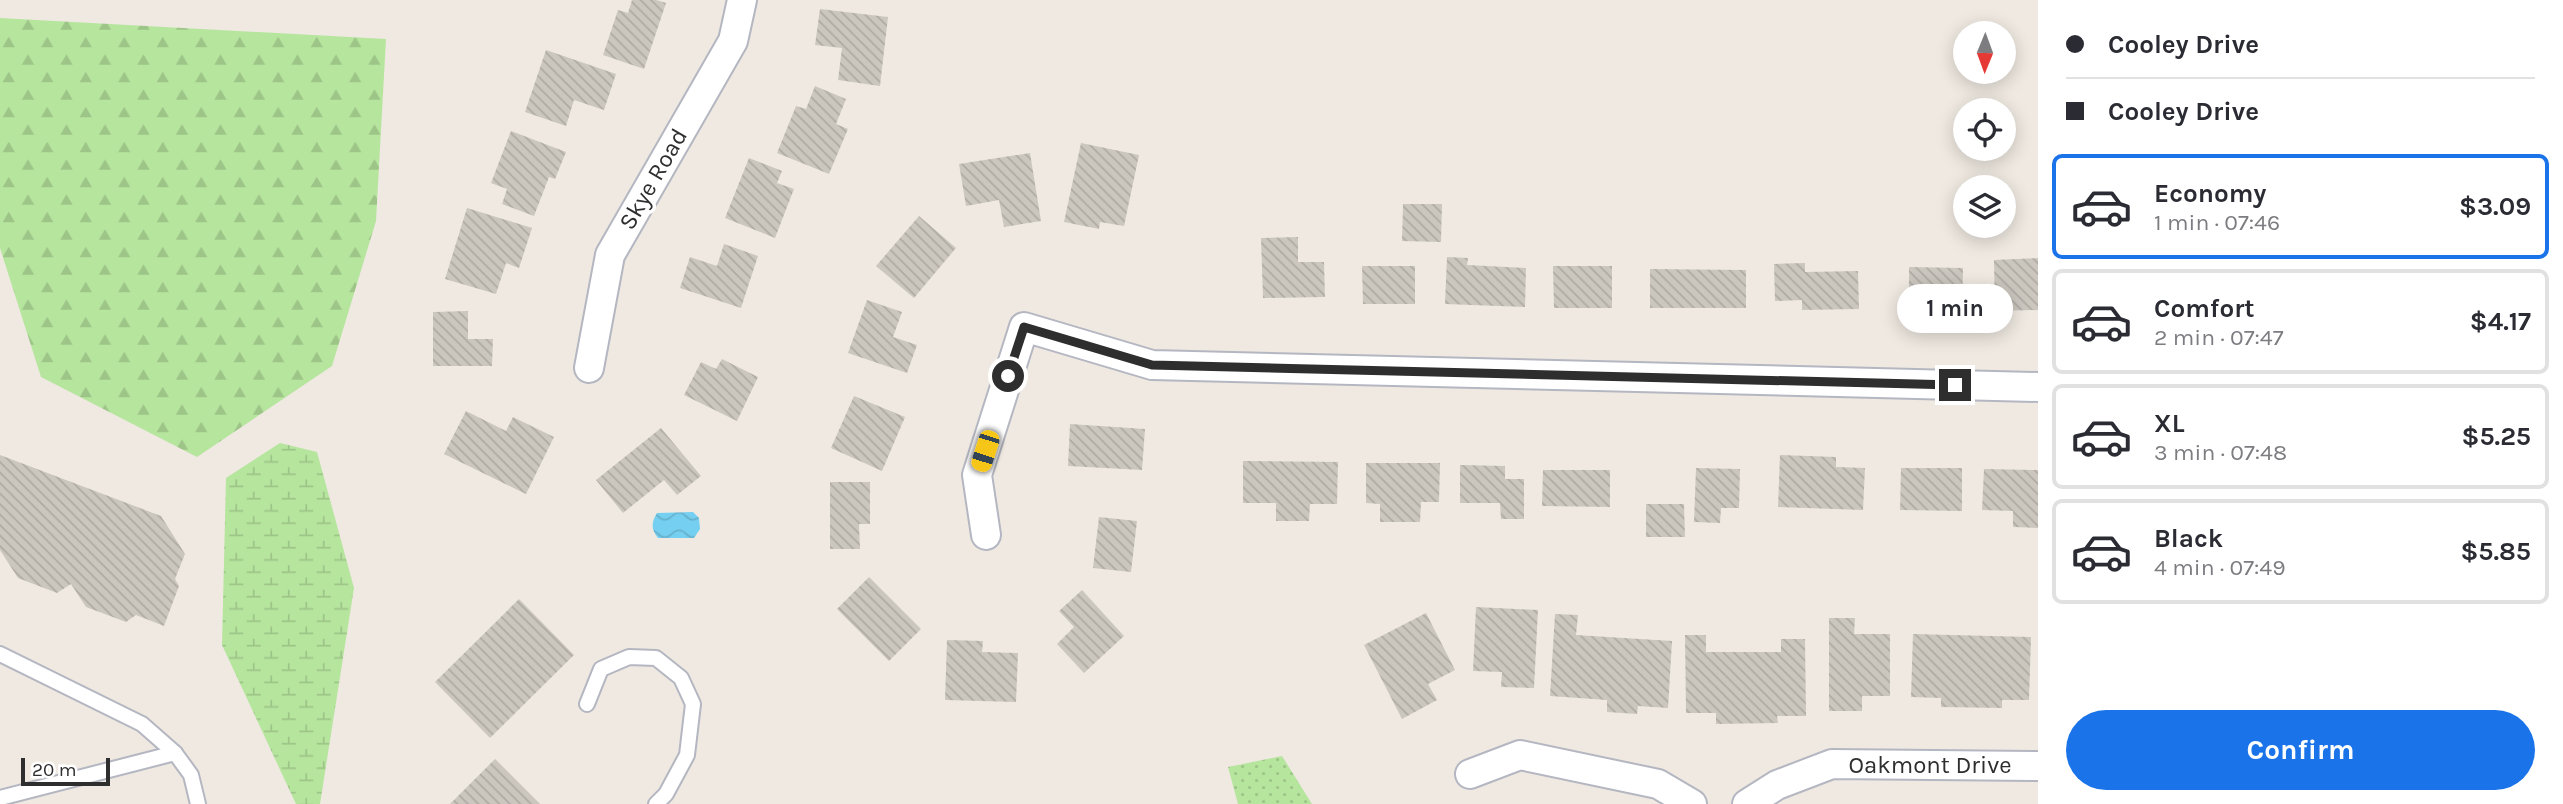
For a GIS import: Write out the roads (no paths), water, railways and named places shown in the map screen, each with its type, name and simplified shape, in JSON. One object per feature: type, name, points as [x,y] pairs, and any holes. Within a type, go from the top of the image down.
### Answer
[{"type":"street","name":"Skye Road","points":[[589,368],[610,255],[733,41],[742,0]]},
{"type":"street","points":[[986,534],[977,475],[1024,327],[1152,365],[2038,387]]},
{"type":"street","points":[[1471,775],[1520,755],[1658,784],[1692,804]]},
{"type":"street","name":"Oakmont Drive","points":[[1747,804],[1777,785],[1832,764],[2038,766]]},
{"type":"lane","points":[[0,654],[142,724],[175,753],[191,775],[198,804]]},
{"type":"lane","points":[[587,704],[601,669],[629,657],[656,658],[681,678],[693,704],[687,755],[666,794],[656,804]]},
{"type":"lane","points":[[0,798],[175,753]]},
{"type":"water","points":[[693,512],[699,518],[700,529],[694,538],[658,538],[653,529],[657,513]]}]
